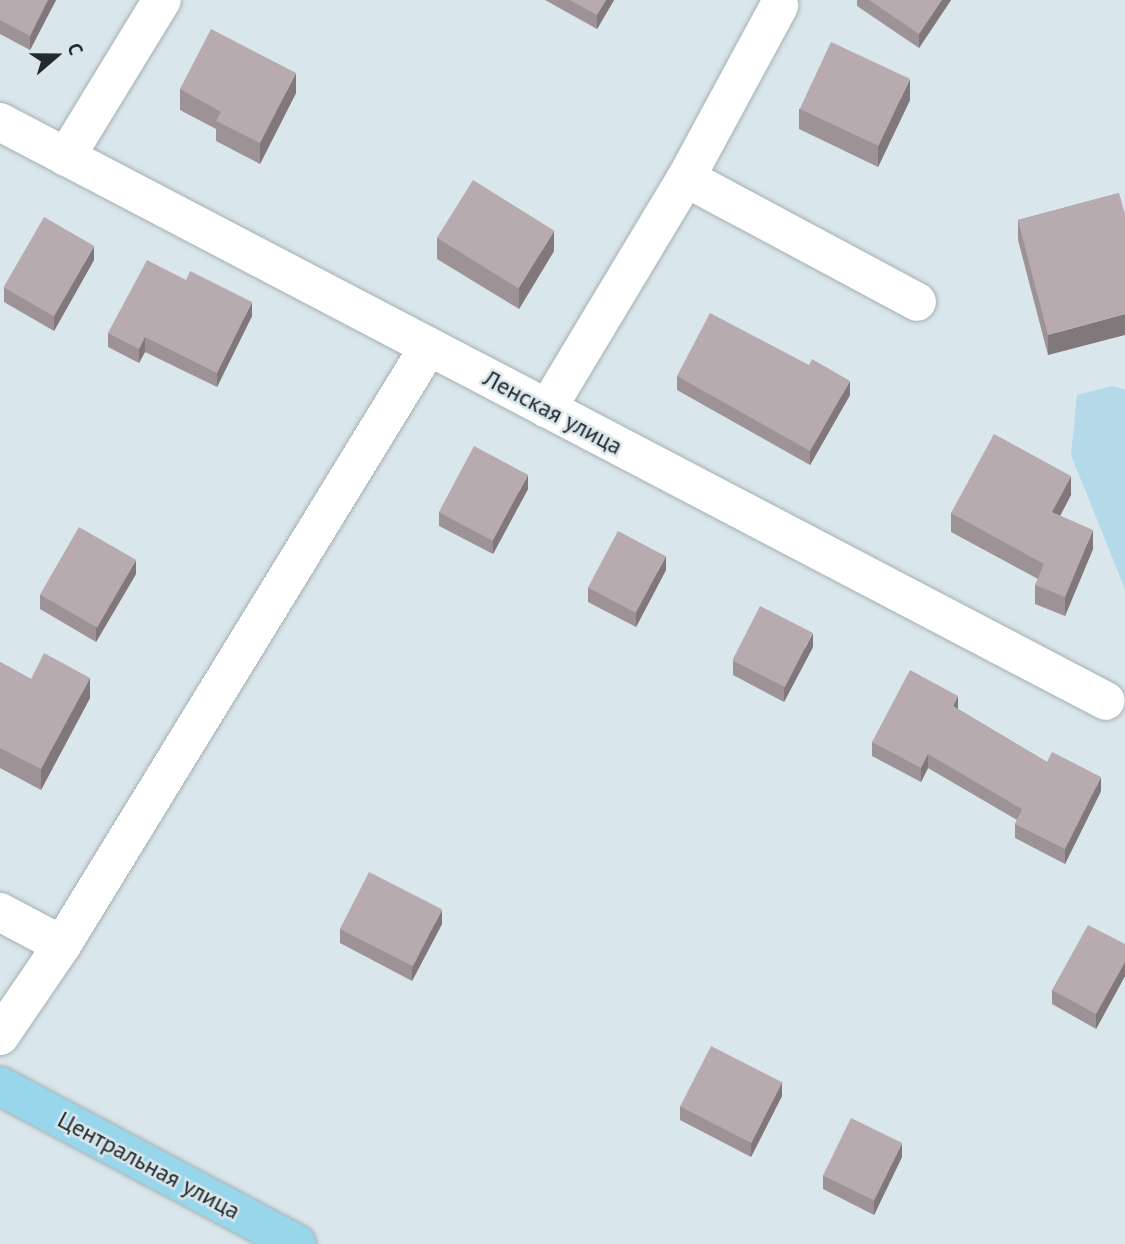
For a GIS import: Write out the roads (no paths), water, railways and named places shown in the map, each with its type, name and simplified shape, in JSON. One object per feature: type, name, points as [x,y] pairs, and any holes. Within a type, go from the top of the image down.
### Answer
[{"type":"main road","name":"Центральная улица","points":[[0,1086],[297,1244]]},
{"type":"street","points":[[66,157],[162,0]]},
{"type":"street","points":[[547,409],[686,178],[779,6]]},
{"type":"street","name":"Ленская улица","points":[[0,122],[1106,701]]},
{"type":"street","points":[[686,178],[917,302]]},
{"type":"street","points":[[0,1036],[62,945],[429,346]]},
{"type":"street","points":[[0,912],[62,945]]}]
